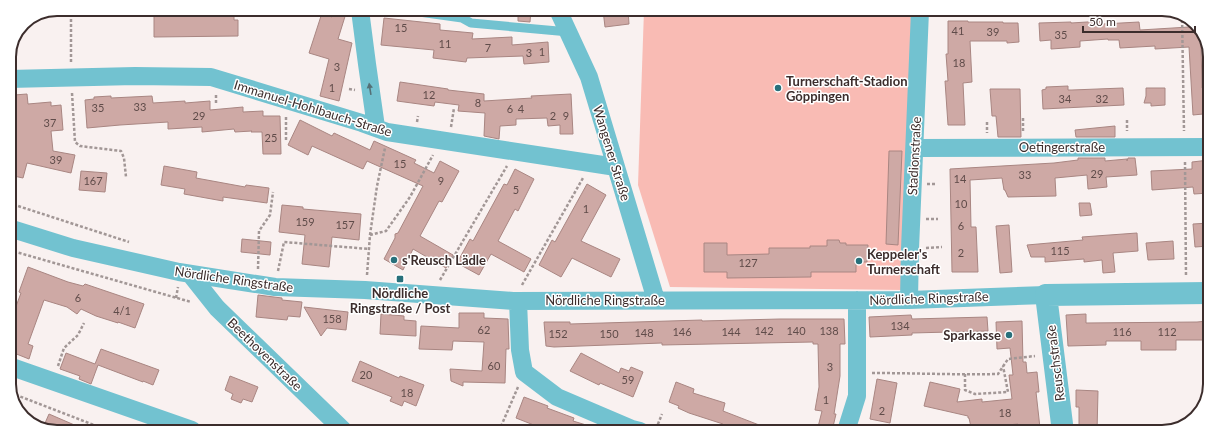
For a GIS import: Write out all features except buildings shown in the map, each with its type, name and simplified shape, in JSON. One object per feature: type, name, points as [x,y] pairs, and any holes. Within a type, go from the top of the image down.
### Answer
[{"type":"street","points":[[361,16],[367,64],[382,129]]},
{"type":"street","name":"Wangener Straße","points":[[561,16],[589,77],[656,300]]},
{"type":"street","name":"Stadionstraße","points":[[909,300],[920,16]]},
{"type":"street","name":"Immanuel-Hohlbauch-Straße","points":[[16,79],[135,76],[211,77],[382,129],[441,140],[592,162],[616,167]]},
{"type":"street","name":"Oetingerstraße","points":[[915,148],[1203,147]]},
{"type":"street","name":"Nördliche Ringstraße","points":[[16,230],[73,248],[190,274],[275,287],[365,290],[515,301],[909,300],[1046,295],[1203,293]]},
{"type":"street","name":"Beethovenstraße","points":[[190,274],[217,308],[338,425]]},
{"type":"street","name":"Reuschstraße","points":[[1046,295],[1062,425]]},
{"type":"street","points":[[848,425],[857,396],[857,300]]},
{"type":"street","points":[[515,301],[520,350],[524,372],[557,397],[623,425]]},
{"type":"street","points":[[16,368],[178,425]]},
{"type":"lane","points":[[448,16],[462,18],[471,23],[569,32]]},
{"type":"path","points":[[71,16],[70,78],[75,142],[80,146],[121,151],[124,158],[126,177]]},
{"type":"path","points":[[286,100],[286,140]]},
{"type":"path","points":[[365,290],[382,129]]},
{"type":"path","points":[[370,235],[386,231],[410,197],[441,140]]},
{"type":"path","points":[[431,294],[516,151]]},
{"type":"path","points":[[515,301],[592,162]]},
{"type":"path","points":[[257,284],[259,231],[270,215],[273,192]]},
{"type":"path","points":[[16,205],[133,244]]},
{"type":"path","points":[[275,287],[284,242],[369,249]]},
{"type":"path","points":[[16,252],[176,298],[217,308]]},
{"type":"path","points":[[52,381],[64,348],[78,335],[84,323]]},
{"type":"path","points":[[857,374],[998,374],[1008,359],[1054,354]]},
{"type":"path","points":[[965,374],[965,390],[975,394],[1008,392],[1003,366]]},
{"type":"path","points":[[501,425],[524,372]]},
{"type":"path","points":[[18,395],[94,425]]},
{"type":"path","points":[[657,425],[662,414]]},
{"type":"shaded area","points":[[644,16],[912,16],[904,290],[670,287],[638,185]]},
{"type":"place","name":"Turnerschaft-Stadion Göppingen","points":[[778,88]]},
{"type":"place","name":"s'Reusch Lädle","points":[[394,260]]},
{"type":"place","name":"Keppeler's Turnerschaft","points":[[859,261]]},
{"type":"place","name":"Nördliche Ringstraße / Post","points":[[400,279]]},
{"type":"place","name":"Sparkasse","points":[[1009,335]]}]
